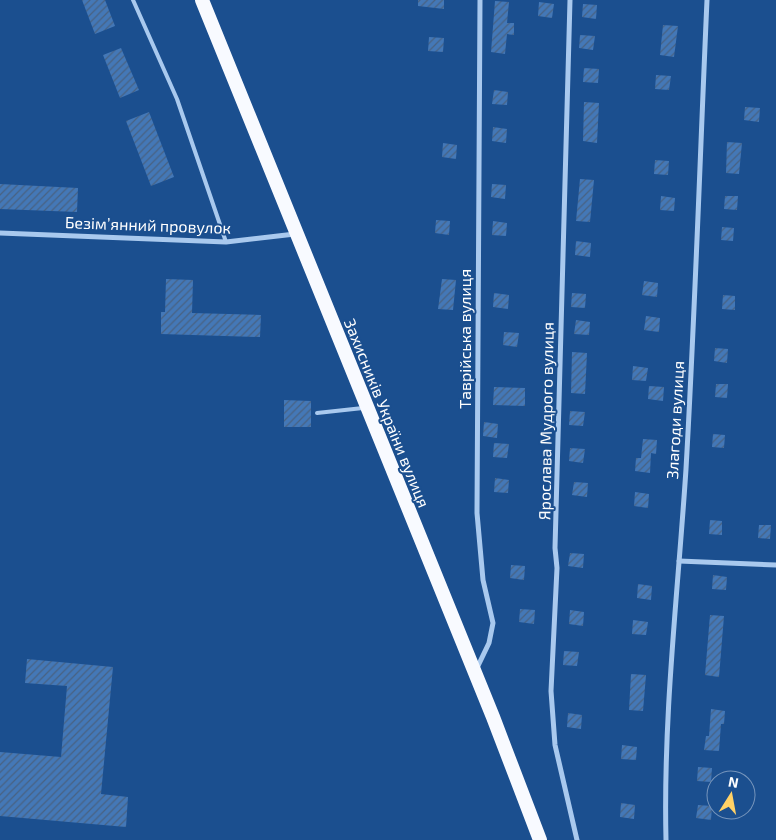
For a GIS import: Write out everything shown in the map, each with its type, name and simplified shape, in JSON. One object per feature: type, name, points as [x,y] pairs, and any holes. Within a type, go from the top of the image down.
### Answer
[{"type":"highway","name":"Захисників України вулиця","points":[[202,0],[365,407],[475,674],[540,840]]},
{"type":"street","name":"Таврійська вулиця","points":[[475,674],[489,642],[493,624],[483,580],[477,513],[480,0]]},
{"type":"street","name":"Ярослава Мудрого вулиця","points":[[570,0],[555,538],[557,568],[551,691],[555,745],[577,840]]},
{"type":"street","name":"Злагоди вулиця","points":[[666,840],[665,805],[674,612],[686,469],[707,0]]},
{"type":"street","name":"Безімʼянний провулок","points":[[0,233],[226,242],[296,234]]},
{"type":"street","points":[[679,561],[776,565]]},
{"type":"lane","points":[[133,0],[177,99],[226,242]]},
{"type":"lane","points":[[317,413],[365,407]]},
{"type":"building","points":[[82,0],[105,0],[115,26],[95,34]]},
{"type":"building","points":[[418,0],[444,0],[444,9],[418,6]]},
{"type":"building","points":[[495,1],[509,2],[507,23],[514,23],[514,35],[507,34],[505,54],[491,52]]},
{"type":"building","points":[[539,2],[554,4],[552,18],[538,16]]},
{"type":"building","points":[[583,4],[597,5],[596,19],[582,17]]},
{"type":"building","points":[[663,25],[678,26],[674,57],[660,55]]},
{"type":"building","points":[[580,35],[595,36],[593,50],[579,48]]},
{"type":"building","points":[[429,37],[444,38],[443,52],[428,51]]},
{"type":"building","points":[[121,48],[139,90],[120,98],[103,55]]},
{"type":"building","points":[[584,68],[599,69],[598,83],[583,82]]},
{"type":"building","points":[[656,75],[671,76],[669,90],[655,89]]},
{"type":"building","points":[[494,90],[508,92],[507,105],[492,104]]},
{"type":"building","points":[[584,102],[599,103],[597,143],[583,141]]},
{"type":"building","points":[[745,107],[760,108],[759,122],[744,120]]},
{"type":"building","points":[[149,112],[174,177],[151,186],[126,121]]},
{"type":"building","points":[[493,127],[507,129],[506,143],[492,141]]},
{"type":"building","points":[[727,142],[742,143],[739,174],[726,173]]},
{"type":"building","points":[[443,143],[457,145],[456,159],[442,157]]},
{"type":"building","points":[[655,160],[669,161],[668,175],[654,174]]},
{"type":"building","points":[[580,179],[594,180],[590,222],[576,221]]},
{"type":"building","points":[[0,184],[78,188],[77,212],[0,209]]},
{"type":"building","points":[[492,184],[506,185],[505,199],[491,197]]},
{"type":"building","points":[[661,196],[675,198],[674,211],[660,210]]},
{"type":"building","points":[[725,196],[738,196],[737,210],[724,209]]},
{"type":"building","points":[[436,220],[450,221],[449,235],[435,233]]},
{"type":"building","points":[[493,221],[507,223],[506,236],[492,235]]},
{"type":"building","points":[[722,227],[734,228],[733,241],[721,240]]},
{"type":"building","points":[[576,241],[591,243],[590,257],[575,255]]},
{"type":"building","points":[[166,279],[193,280],[192,313],[261,315],[260,337],[161,334],[161,312],[165,312]]},
{"type":"building","points":[[442,279],[456,280],[453,310],[438,309]]},
{"type":"building","points":[[644,281],[658,283],[657,297],[642,295]]},
{"type":"building","points":[[494,293],[509,295],[508,309],[493,307]]},
{"type":"building","points":[[572,293],[586,294],[585,308],[571,307]]},
{"type":"building","points":[[723,295],[735,296],[735,310],[722,309]]},
{"type":"building","points":[[646,316],[660,318],[659,332],[644,330]]},
{"type":"building","points":[[576,320],[590,322],[589,335],[574,334]]},
{"type":"building","points":[[504,332],[519,333],[517,347],[503,345]]},
{"type":"building","points":[[715,348],[728,349],[727,363],[714,361]]},
{"type":"building","points":[[572,352],[587,353],[585,394],[571,393]]},
{"type":"building","points":[[633,366],[648,368],[646,381],[632,380]]},
{"type":"building","points":[[716,384],[728,384],[727,398],[715,397]]},
{"type":"building","points":[[649,386],[664,387],[663,401],[648,399]]},
{"type":"building","points":[[494,387],[525,388],[525,406],[493,405]]},
{"type":"building","points":[[284,400],[311,401],[311,427],[284,427]]},
{"type":"building","points":[[570,411],[585,412],[583,426],[569,425]]},
{"type":"building","points":[[484,422],[498,424],[497,438],[483,436]]},
{"type":"building","points":[[713,434],[725,435],[724,448],[712,447]]},
{"type":"building","points":[[643,439],[657,440],[656,454],[651,453],[650,473],[635,471],[636,458],[641,458]]},
{"type":"building","points":[[494,443],[509,444],[507,458],[493,457]]},
{"type":"building","points":[[570,448],[585,449],[583,463],[569,461]]},
{"type":"building","points":[[495,478],[509,480],[508,493],[494,492]]},
{"type":"building","points":[[574,482],[588,483],[587,497],[572,495]]},
{"type":"building","points":[[635,492],[649,494],[648,508],[634,506]]},
{"type":"building","points":[[710,520],[722,521],[722,535],[709,534]]},
{"type":"building","points":[[759,525],[771,525],[770,539],[758,538]]},
{"type":"building","points":[[570,553],[584,554],[583,568],[568,566]]},
{"type":"building","points":[[511,565],[525,566],[524,580],[510,578]]},
{"type":"building","points":[[713,575],[727,577],[726,590],[712,589]]},
{"type":"building","points":[[638,584],[652,586],[651,600],[637,598]]},
{"type":"building","points":[[520,609],[535,610],[534,624],[519,622]]},
{"type":"building","points":[[570,610],[584,612],[583,626],[569,624]]},
{"type":"building","points":[[710,615],[724,616],[719,677],[705,675]]},
{"type":"building","points":[[633,620],[648,622],[646,635],[632,634]]},
{"type":"building","points":[[564,651],[579,652],[577,666],[563,665]]},
{"type":"building","points":[[27,659],[113,667],[101,794],[128,797],[126,827],[0,816],[0,752],[61,757],[67,686],[25,683]]},
{"type":"building","points":[[631,674],[646,675],[643,711],[629,710]]},
{"type":"building","points":[[711,709],[725,711],[724,724],[721,724],[719,751],[704,750],[706,736],[709,736]]},
{"type":"building","points":[[568,713],[582,715],[581,729],[567,727]]},
{"type":"building","points":[[622,745],[637,747],[636,760],[621,759]]},
{"type":"building","points":[[698,767],[712,768],[712,770],[706,770],[706,782],[697,781]]},
{"type":"building","points":[[621,803],[635,805],[634,819],[620,817]]},
{"type":"building","points":[[698,805],[706,806],[706,819],[696,818]]}]
